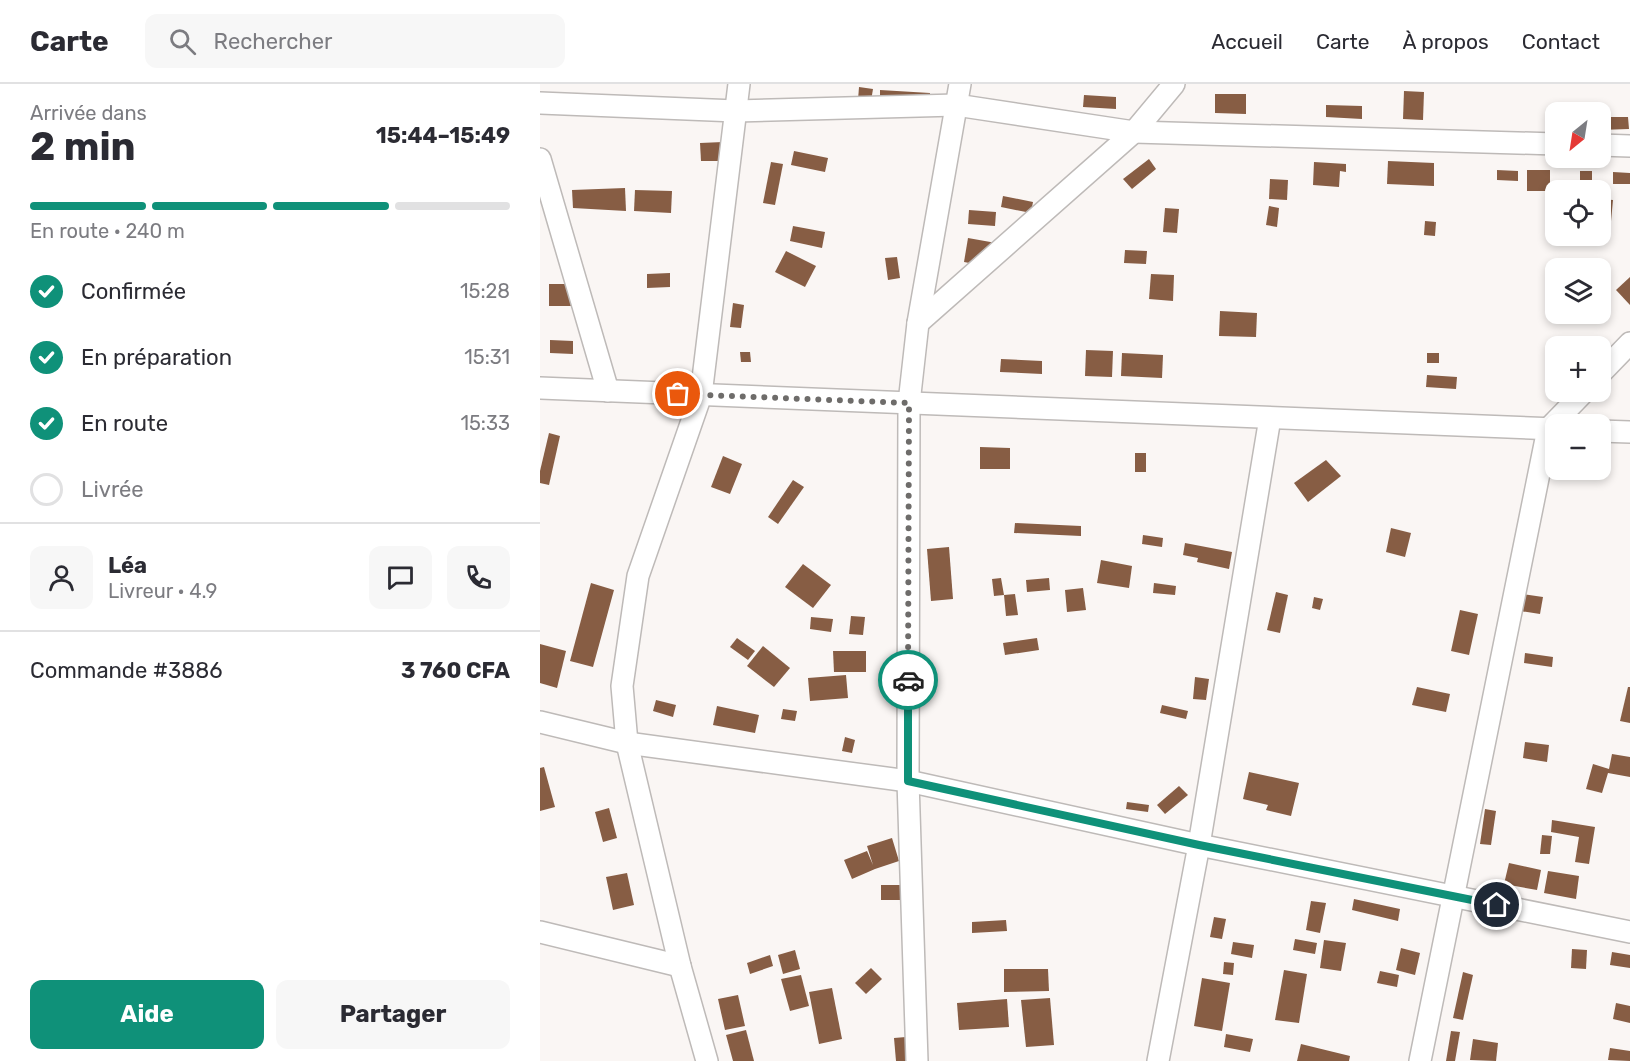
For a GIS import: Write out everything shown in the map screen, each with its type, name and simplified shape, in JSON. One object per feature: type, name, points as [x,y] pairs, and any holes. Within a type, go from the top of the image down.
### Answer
[{"type":"street","points":[[707,1061],[680,966],[627,743],[622,686],[638,576],[701,395],[739,84]]},
{"type":"street","points":[[917,1061],[908,781],[909,403],[918,323],[960,84]]},
{"type":"street","points":[[918,323],[1134,132],[1174,84]]},
{"type":"street","points":[[540,103],[736,111],[956,105],[1134,132],[1545,144]]},
{"type":"street","points":[[1611,145],[1630,146]]},
{"type":"street","points":[[540,159],[608,391]]},
{"type":"street","points":[[1611,363],[1630,343]]},
{"type":"street","points":[[540,388],[1545,429]]},
{"type":"street","points":[[1565,414],[1575,402]]},
{"type":"street","points":[[1158,1061],[1199,845],[1270,418]]},
{"type":"street","points":[[1611,431],[1630,432]]},
{"type":"street","points":[[1420,1061],[1545,462]]},
{"type":"street","points":[[540,722],[627,743],[908,781],[1199,845],[1630,932]]},
{"type":"street","points":[[540,932],[680,966]]},
{"type":"building","points":[[859,87],[873,89],[871,101],[858,100]]},
{"type":"building","points":[[880,90],[930,93],[930,102],[880,100]]},
{"type":"building","points":[[1404,91],[1424,92],[1423,120],[1403,119]]},
{"type":"building","points":[[1215,94],[1246,94],[1246,114],[1215,113]]},
{"type":"building","points":[[1084,95],[1116,97],[1116,109],[1083,107]]},
{"type":"building","points":[[1326,105],[1362,106],[1362,119],[1326,117]]},
{"type":"building","points":[[1611,117],[1628,117],[1629,129],[1611,130]]},
{"type":"building","points":[[723,142],[724,161],[701,161],[700,143]]},
{"type":"building","points":[[794,151],[828,158],[825,172],[791,165]]},
{"type":"building","points":[[1149,159],[1156,169],[1132,189],[1123,179]]},
{"type":"building","points":[[1388,161],[1434,163],[1434,186],[1387,184]]},
{"type":"building","points":[[771,162],[783,164],[775,205],[763,203]]},
{"type":"building","points":[[1314,162],[1346,164],[1346,172],[1340,171],[1339,187],[1313,185]]},
{"type":"building","points":[[1497,170],[1518,171],[1518,181],[1497,180]]},
{"type":"building","points":[[1527,170],[1550,170],[1550,180],[1545,180],[1545,191],[1527,191]]},
{"type":"building","points":[[1580,171],[1592,171],[1592,180],[1580,180]]},
{"type":"building","points":[[1613,172],[1630,173],[1630,184],[1613,184]]},
{"type":"building","points":[[1270,179],[1288,180],[1287,200],[1269,199]]},
{"type":"building","points":[[625,188],[626,211],[573,208],[572,190]]},
{"type":"building","points":[[635,190],[672,191],[671,213],[634,211]]},
{"type":"building","points":[[1003,196],[1033,202],[1031,213],[1001,207]]},
{"type":"building","points":[[1269,206],[1279,208],[1277,227],[1266,225]]},
{"type":"building","points":[[1165,208],[1179,209],[1177,233],[1163,232]]},
{"type":"building","points":[[969,210],[996,212],[995,226],[968,224]]},
{"type":"building","points":[[1425,221],[1436,222],[1435,236],[1424,235]]},
{"type":"building","points":[[793,226],[825,232],[822,248],[790,241]]},
{"type":"building","points":[[968,238],[996,243],[991,267],[964,262]]},
{"type":"building","points":[[1125,250],[1147,251],[1146,264],[1124,263]]},
{"type":"building","points":[[786,251],[816,266],[805,287],[775,272]]},
{"type":"building","points":[[897,257],[900,278],[888,280],[885,258]]},
{"type":"building","points":[[670,273],[670,287],[647,288],[647,274]]},
{"type":"building","points":[[1151,274],[1174,275],[1173,301],[1149,299]]},
{"type":"building","points":[[1630,277],[1630,305],[1616,290]]},
{"type":"building","points":[[549,284],[577,284],[577,306],[549,306]]},
{"type":"building","points":[[733,303],[744,305],[741,328],[730,327]]},
{"type":"building","points":[[1220,311],[1257,313],[1256,337],[1219,336]]},
{"type":"building","points":[[550,340],[573,341],[573,354],[550,353]]},
{"type":"building","points":[[1086,350],[1113,351],[1112,377],[1085,376]]},
{"type":"building","points":[[740,352],[750,352],[751,362],[741,362]]},
{"type":"building","points":[[1122,353],[1163,355],[1162,378],[1121,376]]},
{"type":"building","points":[[1427,353],[1439,353],[1439,363],[1427,363]]},
{"type":"building","points":[[1001,359],[1042,361],[1042,374],[1000,372]]},
{"type":"building","points":[[1427,375],[1457,377],[1456,389],[1426,387]]},
{"type":"building","points":[[549,433],[560,436],[549,485],[540,483],[540,471]]},
{"type":"building","points":[[980,447],[1010,448],[1010,469],[980,469]]},
{"type":"building","points":[[1135,453],[1146,453],[1146,472],[1135,472]]},
{"type":"building","points":[[723,456],[742,464],[730,494],[711,487]]},
{"type":"building","points":[[1326,460],[1341,476],[1308,502],[1294,483]]},
{"type":"building","points":[[793,480],[804,487],[778,524],[768,517]]},
{"type":"building","points":[[1015,523],[1081,526],[1081,536],[1014,533]]},
{"type":"building","points":[[1391,528],[1411,533],[1405,557],[1386,552]]},
{"type":"building","points":[[1143,535],[1163,538],[1162,547],[1142,544]]},
{"type":"building","points":[[1185,543],[1232,552],[1229,569],[1197,562],[1198,558],[1183,555]]},
{"type":"building","points":[[949,547],[953,599],[931,601],[927,549]]},
{"type":"building","points":[[1101,560],[1132,566],[1129,588],[1097,583]]},
{"type":"building","points":[[803,564],[831,585],[813,608],[785,587]]},
{"type":"building","points":[[1001,578],[1004,595],[994,596],[992,579]]},
{"type":"building","points":[[1049,578],[1050,590],[1027,592],[1026,580]]},
{"type":"building","points":[[591,583],[614,590],[593,667],[570,661]]},
{"type":"building","points":[[1154,583],[1176,586],[1175,595],[1153,593]]},
{"type":"building","points":[[1083,588],[1086,610],[1067,612],[1065,590]]},
{"type":"building","points":[[1276,592],[1288,595],[1280,633],[1267,630]]},
{"type":"building","points":[[1015,594],[1018,615],[1006,616],[1004,595]]},
{"type":"building","points":[[1522,594],[1543,597],[1540,614],[1520,611]]},
{"type":"building","points":[[1314,597],[1323,599],[1320,610],[1312,608]]},
{"type":"building","points":[[1460,610],[1478,614],[1469,655],[1451,651]]},
{"type":"building","points":[[851,616],[865,617],[863,635],[849,634]]},
{"type":"building","points":[[811,617],[833,619],[831,632],[810,629]]},
{"type":"building","points":[[737,638],[755,651],[748,660],[730,647]]},
{"type":"building","points":[[1037,638],[1039,650],[1005,655],[1003,643]]},
{"type":"building","points":[[540,644],[566,651],[557,688],[540,683]]},
{"type":"building","points":[[763,646],[790,668],[774,687],[747,666]]},
{"type":"building","points":[[833,651],[866,651],[866,672],[834,672]]},
{"type":"building","points":[[1525,653],[1553,657],[1552,667],[1524,663]]},
{"type":"building","points":[[846,675],[848,698],[810,701],[808,678]]},
{"type":"building","points":[[1195,677],[1209,679],[1206,700],[1193,699]]},
{"type":"building","points":[[1417,687],[1450,694],[1446,712],[1412,705]]},
{"type":"building","points":[[1628,687],[1630,687],[1630,723],[1620,721]]},
{"type":"building","points":[[656,700],[676,705],[673,717],[653,711]]},
{"type":"building","points":[[1162,705],[1188,711],[1186,719],[1160,713]]},
{"type":"building","points":[[717,706],[759,715],[755,733],[713,725]]},
{"type":"building","points":[[783,709],[797,711],[795,721],[781,719]]},
{"type":"building","points":[[845,737],[855,740],[852,753],[842,751]]},
{"type":"building","points":[[1525,742],[1549,745],[1547,762],[1523,758]]},
{"type":"building","points":[[1612,754],[1630,757],[1630,777],[1608,773],[1602,793],[1586,789],[1593,764],[1609,769]]},
{"type":"building","points":[[544,767],[555,807],[540,811],[540,768]]},
{"type":"building","points":[[1249,772],[1299,783],[1291,816],[1266,810],[1268,805],[1243,799]]},
{"type":"building","points":[[1179,786],[1188,795],[1165,814],[1157,805]]},
{"type":"building","points":[[1127,802],[1149,805],[1148,812],[1126,809]]},
{"type":"building","points":[[609,808],[617,838],[603,842],[595,812]]},
{"type":"building","points":[[1485,809],[1496,811],[1491,845],[1480,844]]},
{"type":"building","points":[[1552,820],[1595,827],[1589,864],[1575,862],[1579,837],[1551,832]]},
{"type":"building","points":[[1542,835],[1552,836],[1550,854],[1540,854]]},
{"type":"building","points":[[892,838],[899,861],[852,879],[844,860],[867,851],[873,865],[867,846]]},
{"type":"building","points":[[1509,863],[1541,870],[1537,890],[1504,884]]},
{"type":"building","points":[[1548,871],[1579,876],[1576,899],[1544,893]]},
{"type":"building","points":[[627,873],[634,905],[613,910],[606,877]]},
{"type":"building","points":[[881,885],[905,885],[906,900],[881,900]]},
{"type":"building","points":[[1354,899],[1400,909],[1398,921],[1352,910]]},
{"type":"building","points":[[1311,901],[1326,903],[1320,933],[1306,930]]},
{"type":"building","points":[[1214,917],[1226,919],[1222,939],[1210,937]]},
{"type":"building","points":[[1006,920],[1007,931],[972,933],[972,922]]},
{"type":"building","points":[[1295,939],[1317,943],[1315,954],[1293,950]]},
{"type":"building","points":[[1324,940],[1346,943],[1341,971],[1320,968]]},
{"type":"building","points":[[1233,942],[1254,945],[1252,958],[1231,954]]},
{"type":"building","points":[[1401,948],[1420,953],[1415,975],[1396,970]]},
{"type":"building","points":[[1572,949],[1587,950],[1586,969],[1571,968]]},
{"type":"building","points":[[795,950],[800,969],[783,974],[778,955]]},
{"type":"building","points":[[1612,952],[1630,955],[1630,968],[1610,965]]},
{"type":"building","points":[[770,955],[773,966],[750,974],[747,963]]},
{"type":"building","points":[[1224,962],[1234,963],[1233,975],[1223,974]]},
{"type":"building","points":[[871,968],[882,979],[866,994],[855,983]]},
{"type":"building","points":[[1004,969],[1048,969],[1049,991],[1004,992]]},
{"type":"building","points":[[1284,970],[1307,974],[1299,1023],[1275,1020]]},
{"type":"building","points":[[1380,971],[1399,975],[1397,987],[1377,983]]},
{"type":"building","points":[[1463,972],[1473,975],[1463,1020],[1453,1018]]},
{"type":"building","points":[[801,975],[809,1006],[790,1011],[781,979]]},
{"type":"building","points":[[1202,978],[1230,983],[1222,1031],[1194,1026]]},
{"type":"building","points":[[832,988],[842,1039],[819,1044],[809,992]]},
{"type":"building","points":[[738,995],[745,1026],[725,1030],[718,999]]},
{"type":"building","points":[[1050,998],[1054,1045],[1026,1047],[1021,1000]]},
{"type":"building","points":[[1007,999],[1009,1027],[959,1030],[957,1003]]},
{"type":"building","points":[[1616,1003],[1630,1006],[1630,1023],[1613,1019]]},
{"type":"building","points":[[746,1030],[754,1061],[733,1061],[726,1035]]},
{"type":"building","points":[[1451,1031],[1460,1032],[1455,1061],[1446,1061]]},
{"type":"building","points":[[1226,1034],[1253,1039],[1250,1052],[1224,1047]]},
{"type":"building","points":[[918,1036],[920,1061],[896,1061],[894,1038]]},
{"type":"building","points":[[1473,1039],[1498,1043],[1496,1061],[1470,1060]]},
{"type":"building","points":[[1301,1044],[1350,1056],[1349,1061],[1297,1061]]},
{"type":"building","points":[[1610,1048],[1630,1051],[1630,1061],[1608,1060]]},
{"type":"way so far","points":[[678,394],[909,403],[908,680]]},
{"type":"route","points":[[908,680],[908,781],[1199,845],[1497,905]]}]
